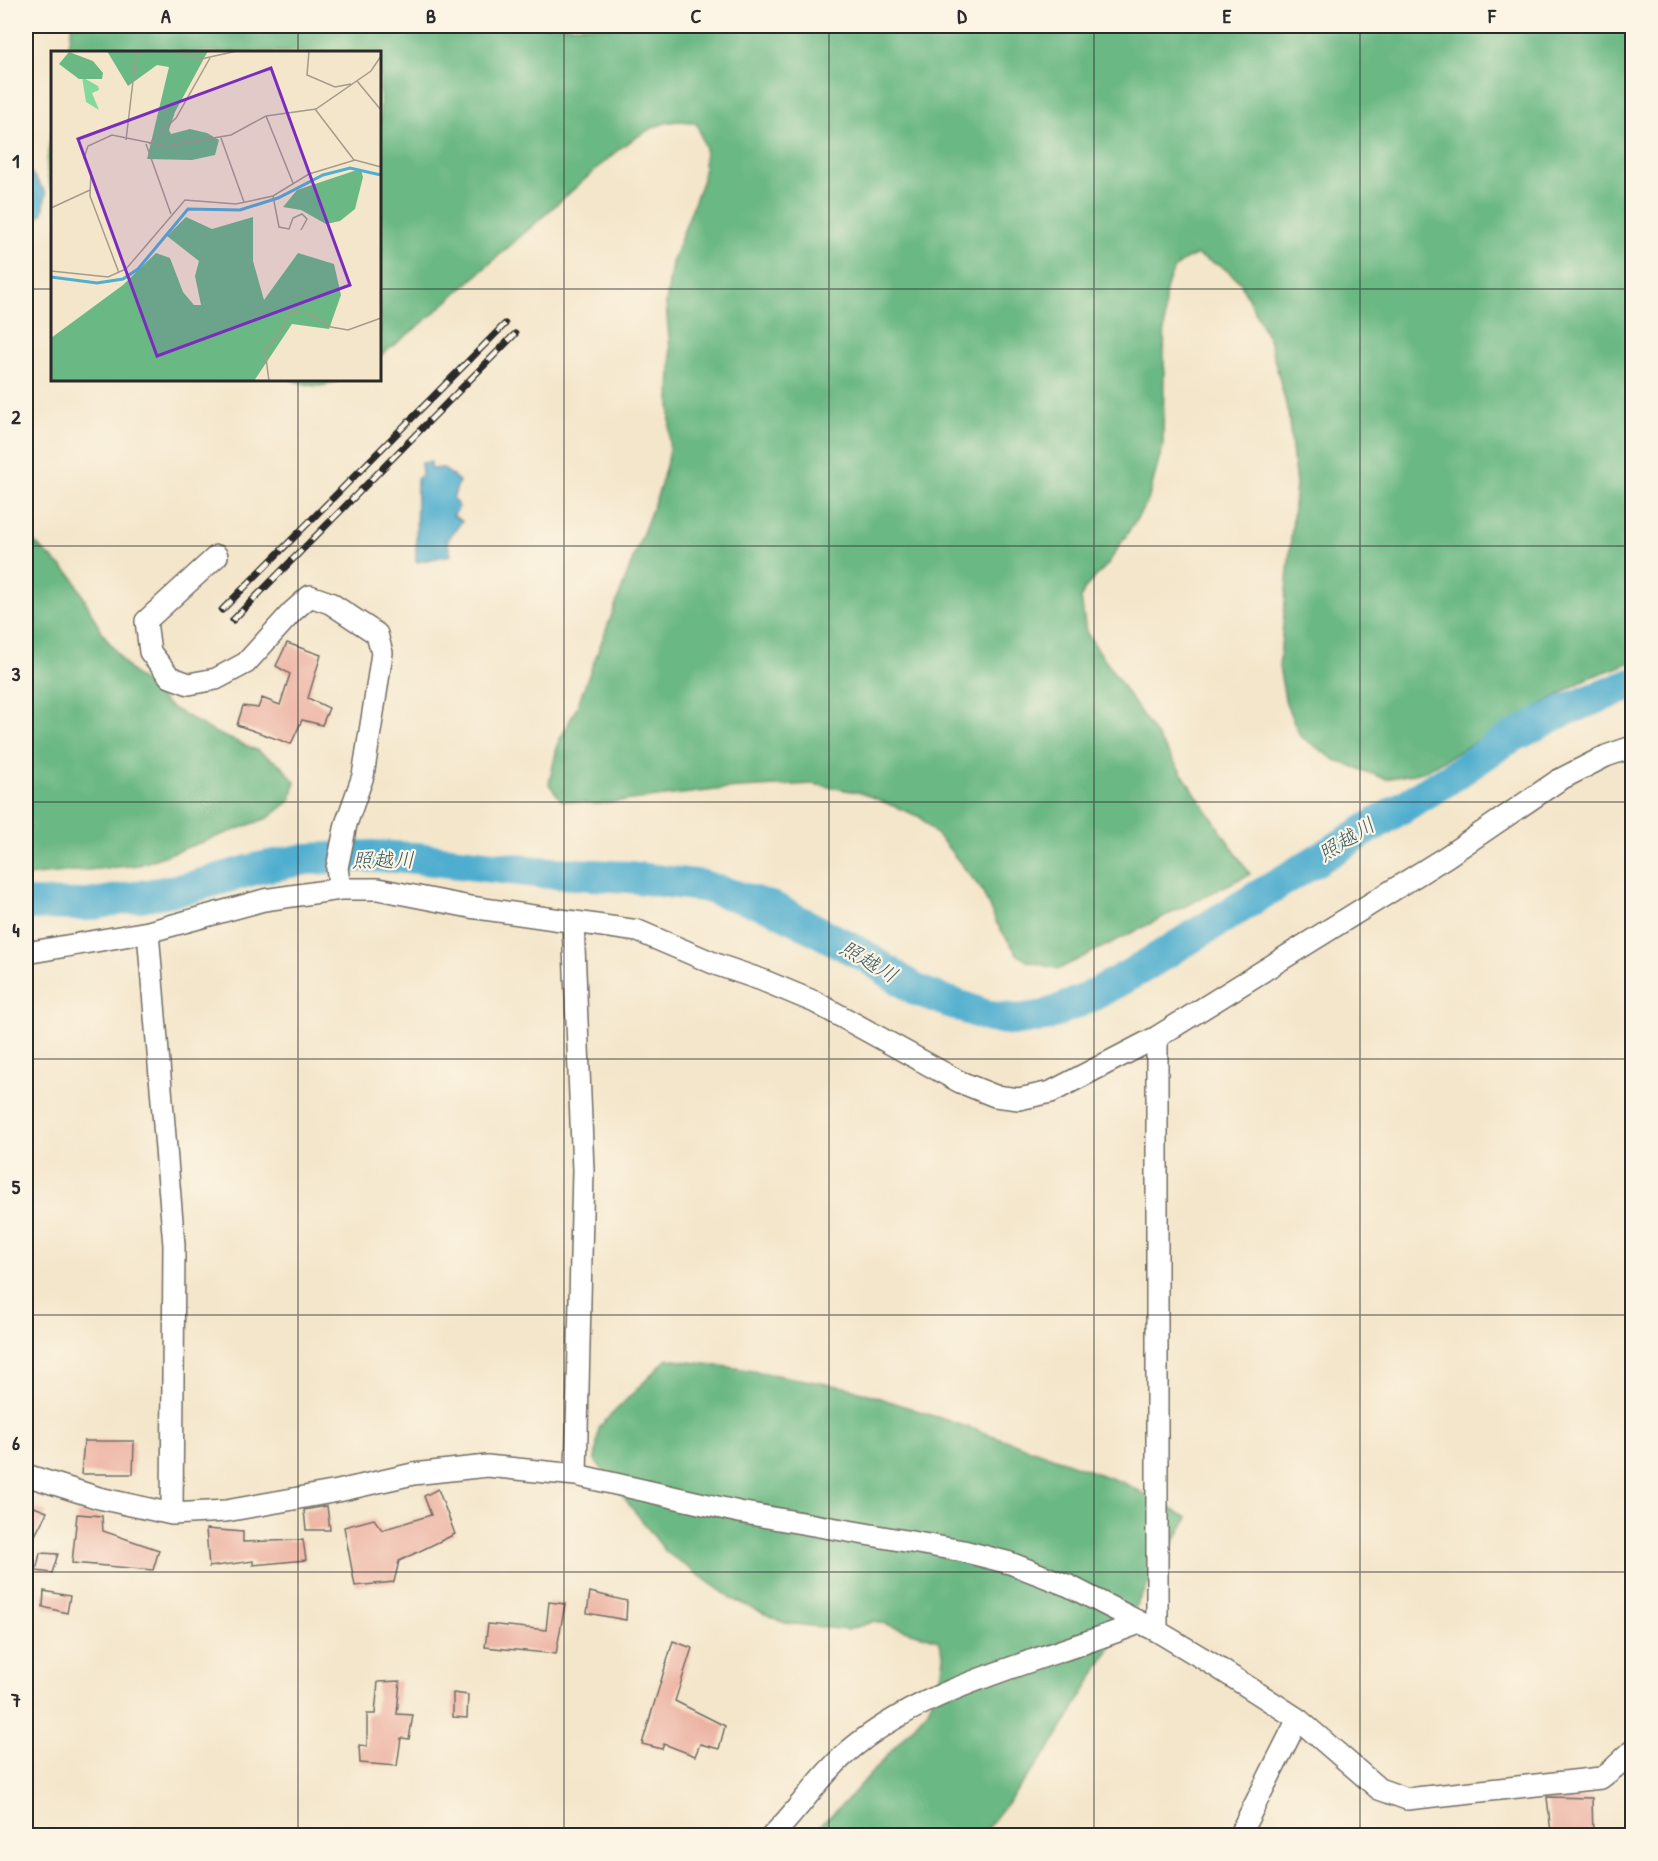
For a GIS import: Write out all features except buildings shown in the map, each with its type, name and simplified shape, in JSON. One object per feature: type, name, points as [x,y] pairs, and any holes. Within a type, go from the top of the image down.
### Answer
[{"type":"street","points":[[217,556],[146,621],[150,652],[170,677],[189,684],[216,679],[246,663],[292,612],[310,596],[330,603],[377,634],[382,653],[363,776],[346,824],[338,878]]},
{"type":"street","points":[[26,953],[148,932],[338,878],[378,889],[470,907],[638,931],[815,1002],[960,1082],[994,1096],[1019,1099],[1051,1092],[1157,1036],[1446,857],[1559,780],[1606,756],[1632,747]]},
{"type":"street","points":[[573,922],[583,1170],[576,1475]]},
{"type":"street","points":[[148,932],[174,1245],[172,1514]]},
{"type":"street","points":[[1148,1627],[1157,1036]]},
{"type":"street","points":[[26,1475],[99,1498],[172,1514],[226,1511],[338,1491],[413,1474],[487,1466],[576,1475],[739,1512],[963,1551],[1010,1563],[1069,1586],[1209,1662],[1298,1719],[1379,1789],[1407,1799],[1600,1778],[1632,1751]]},
{"type":"street","points":[[772,1836],[855,1745],[904,1713],[975,1680],[1056,1652],[1148,1627]]},
{"type":"street","points":[[1239,1836],[1298,1719]]},
{"type":"green space","points":[[72,26],[1632,26],[1632,662],[1588,678],[1423,772],[1386,779],[1335,760],[1300,736],[1286,704],[1279,667],[1296,485],[1288,412],[1270,342],[1240,282],[1224,268],[1197,255],[1183,261],[1174,269],[1165,295],[1163,445],[1148,501],[1108,564],[1085,588],[1081,598],[1086,632],[1250,874],[1059,969],[1027,961],[1017,954],[997,924],[981,889],[920,817],[862,793],[813,784],[724,789],[597,804],[561,800],[549,784],[558,743],[576,709],[660,488],[669,454],[671,361],[666,304],[672,263],[703,179],[705,148],[697,124],[686,121],[665,123],[645,132],[618,150],[425,321],[381,355],[381,51],[67,51]]},
{"type":"green space","points":[[51,137],[51,188],[47,168]]},
{"type":"green space","points":[[294,381],[337,381],[316,386]]},
{"type":"green space","points":[[26,535],[73,577],[101,631],[128,668],[169,706],[214,732],[256,750],[281,765],[295,782],[291,800],[268,818],[139,865],[26,876]]},
{"type":"green space","points":[[667,1359],[736,1368],[850,1388],[994,1436],[1124,1483],[1188,1518],[1051,1747],[982,1835],[810,1835],[849,1798],[928,1710],[941,1676],[944,1657],[938,1640],[875,1621],[848,1630],[785,1623],[734,1600],[666,1552],[595,1460],[599,1427]]},
{"type":"water","points":[[26,166],[46,193],[43,213],[26,231]]},
{"type":"water","points":[[431,462],[431,469],[443,468],[459,481],[453,499],[459,507],[453,516],[462,521],[447,541],[451,555],[416,562],[417,479],[422,475],[421,463]]},
{"type":"waterway","name":"照越川","points":[[26,904],[88,905],[188,888],[259,868],[306,859],[372,856],[416,858],[537,872],[629,877],[703,886],[774,908],[865,956],[916,990],[990,1017],[1018,1020],[1045,1016],[1088,998],[1138,970],[1447,780],[1505,741],[1563,711],[1632,684]]},
{"type":"railway","points":[[222,610],[505,324]]},
{"type":"railway","points":[[233,620],[515,334]]},
{"type":"railway","points":[[26,832],[29,828]]}]
